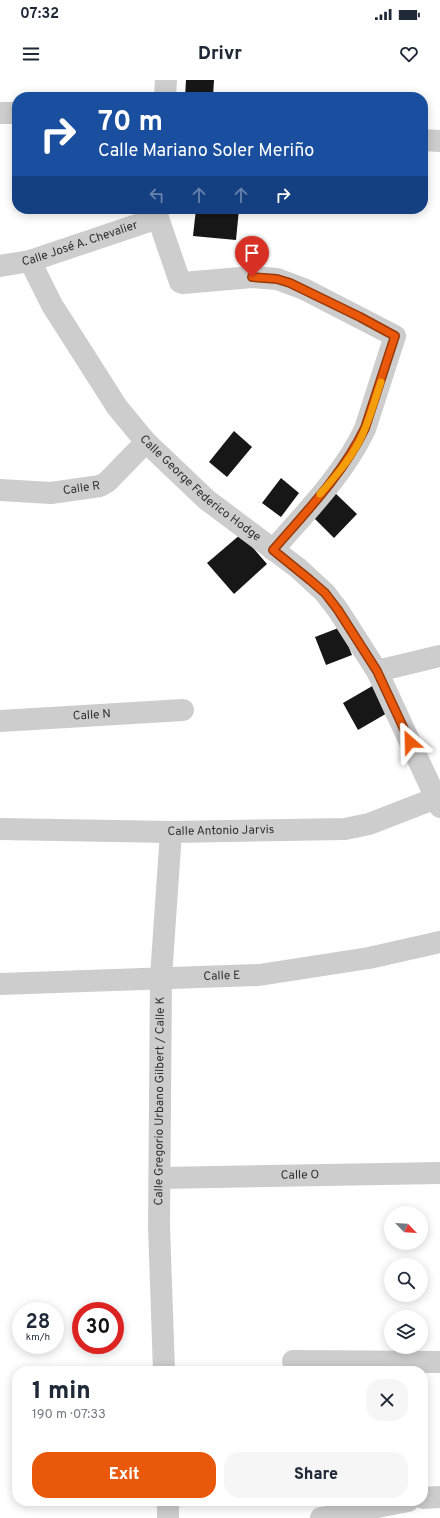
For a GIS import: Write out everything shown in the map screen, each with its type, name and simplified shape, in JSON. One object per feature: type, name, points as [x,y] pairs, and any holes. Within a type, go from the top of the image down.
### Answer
[{"type":"street","points":[[166,80],[166,92]]},
{"type":"street","points":[[0,113],[12,114]]},
{"type":"street","points":[[428,140],[440,141]]},
{"type":"street","name":"Calle José A. Chevalier","points":[[0,266],[30,261],[152,220],[156,214]]},
{"type":"street","points":[[159,214],[180,282],[183,283],[252,277],[277,279],[311,293],[395,336],[365,428],[358,443],[334,479],[273,550]]},
{"type":"street","name":"Calle George Federico Hodge","points":[[30,261],[60,318],[117,407],[146,442],[207,500],[298,568],[325,593],[338,610],[377,671],[438,802]]},
{"type":"street","name":"Calle R","points":[[0,490],[51,493],[100,486],[107,482],[146,442]]},
{"type":"street","points":[[377,671],[440,656]]},
{"type":"street","name":"Calle N","points":[[0,721],[183,710]]},
{"type":"street","name":"Calle Antonio Jarvis","points":[[0,829],[171,832],[358,827],[438,802]]},
{"type":"street","name":"Calle Gregorio Urbano Gilbert / Calle K","points":[[164,1366],[159,1226],[161,977],[171,832]]},
{"type":"street","name":"Calle E","points":[[0,984],[161,977],[258,975],[369,958],[440,942]]},
{"type":"street","name":"Calle O","points":[[160,1178],[440,1173]]},
{"type":"street","points":[[293,1361],[440,1362]]},
{"type":"street","points":[[428,1497],[440,1496]]},
{"type":"street","points":[[168,1506],[168,1518]]},
{"type":"street","points":[[321,1518],[382,1506]]},
{"type":"building","points":[[186,80],[214,80],[213,92],[185,92]]},
{"type":"building","points":[[195,214],[239,214],[236,240],[193,236]]},
{"type":"building","points":[[234,431],[252,447],[227,477],[209,462]]},
{"type":"building","points":[[281,478],[299,493],[281,517],[262,503]]},
{"type":"building","points":[[333,491],[357,514],[334,538],[311,515]]},
{"type":"building","points":[[241,534],[267,564],[234,594],[207,563]]},
{"type":"building","points":[[341,627],[352,655],[326,665],[315,637]]},
{"type":"building","points":[[374,685],[389,712],[358,730],[343,703]]},
{"type":"slow traffic","points":[[320,494],[334,479],[358,443],[365,428],[381,382]]},
{"type":"route","points":[[252,277],[277,279],[290,283],[360,317],[394,335],[396,338],[365,428],[358,443],[334,479],[273,550],[298,568],[325,593],[338,610],[377,671],[410,742]]}]
